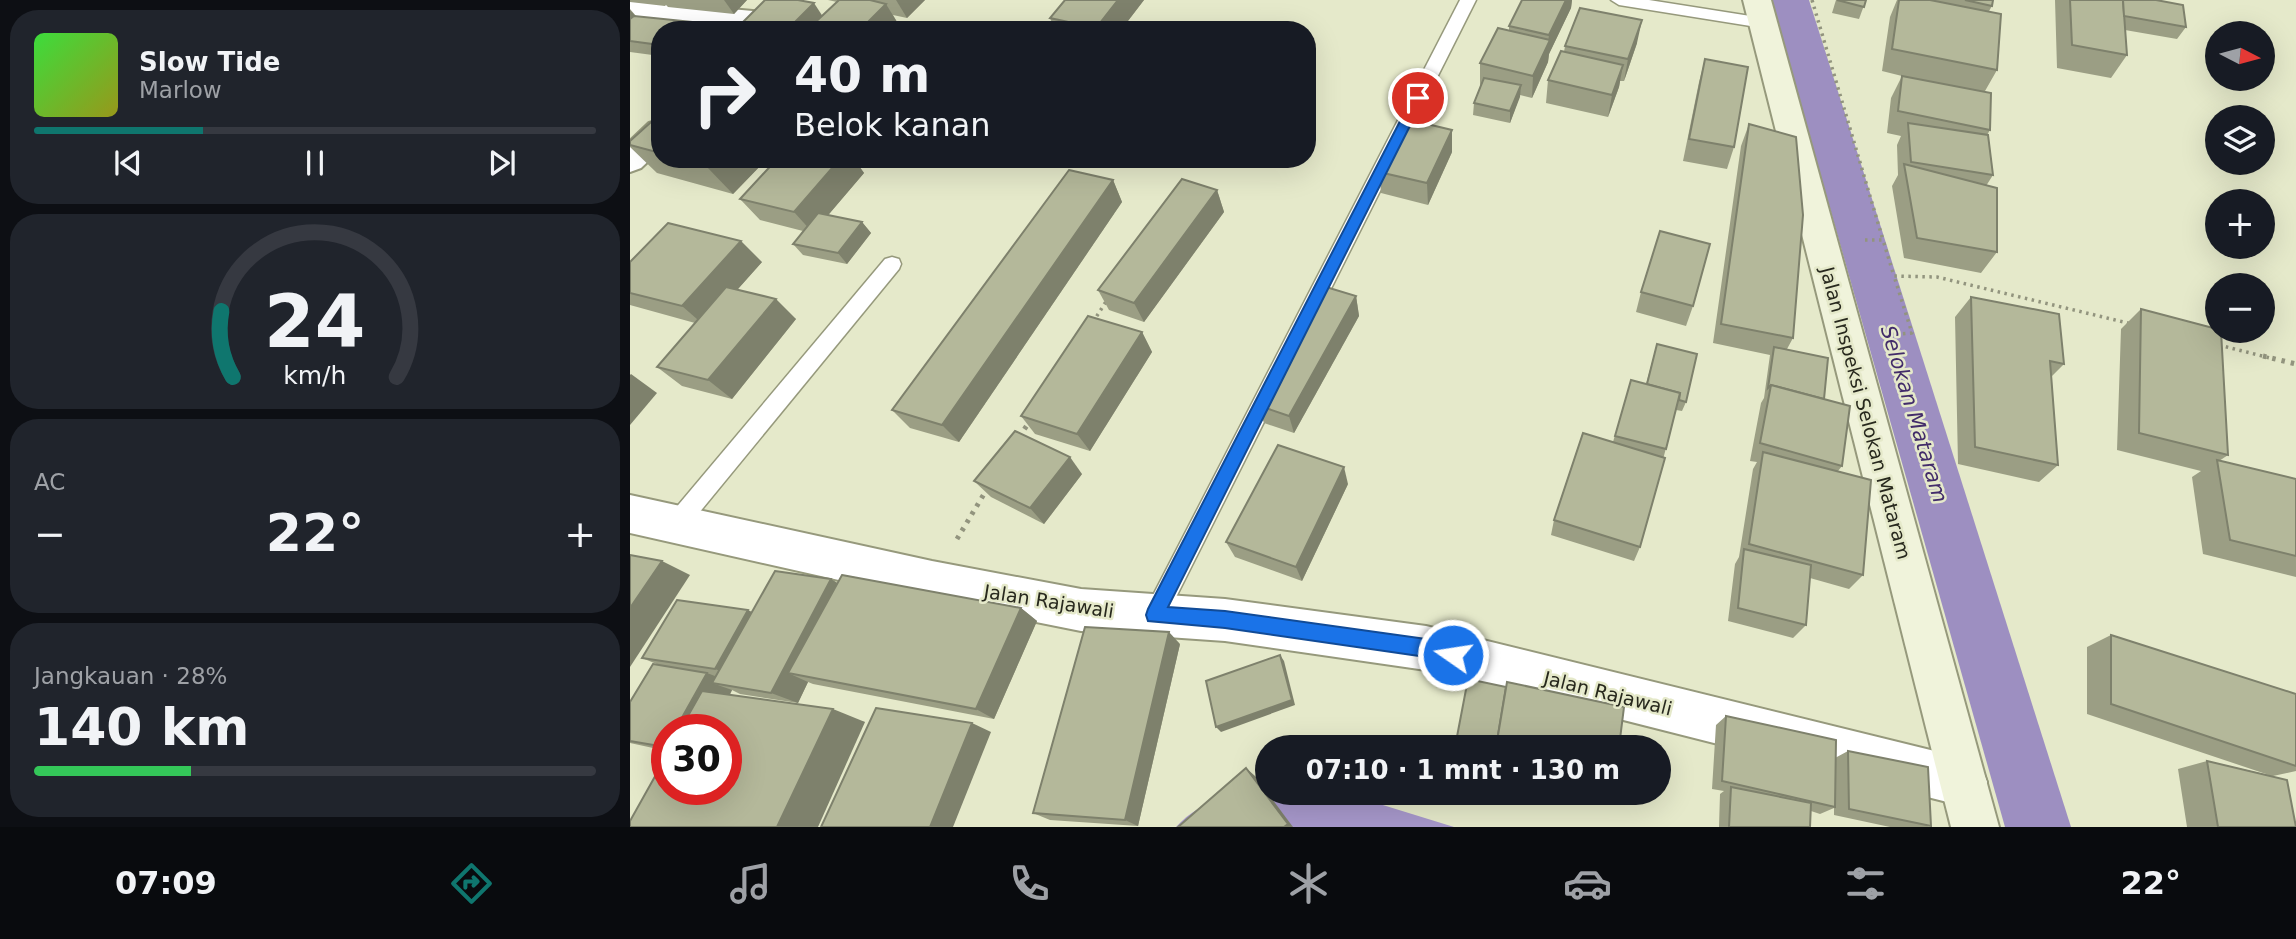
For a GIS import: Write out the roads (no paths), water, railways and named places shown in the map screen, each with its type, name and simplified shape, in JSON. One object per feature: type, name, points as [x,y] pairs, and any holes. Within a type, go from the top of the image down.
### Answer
[{"type":"main road","name":"Jalan Inspeksi Selokan Mataram","points":[[1760,12],[1975,827]]},
{"type":"street","points":[[765,21],[787,0]]},
{"type":"street","points":[[630,7],[732,21]]},
{"type":"street","points":[[630,160],[651,140]]},
{"type":"street","name":"Jalan Rajawali","points":[[630,514],[932,581],[1080,610],[1225,620],[1426,648],[1963,782]]},
{"type":"lane","points":[[1155,615],[1468,0]]},
{"type":"lane","points":[[1619,0],[1760,12]]},
{"type":"lane","points":[[677,523],[892,264]]},
{"type":"waterway","name":"Selokan Mataram","points":[[1790,0],[2038,827]]}]
